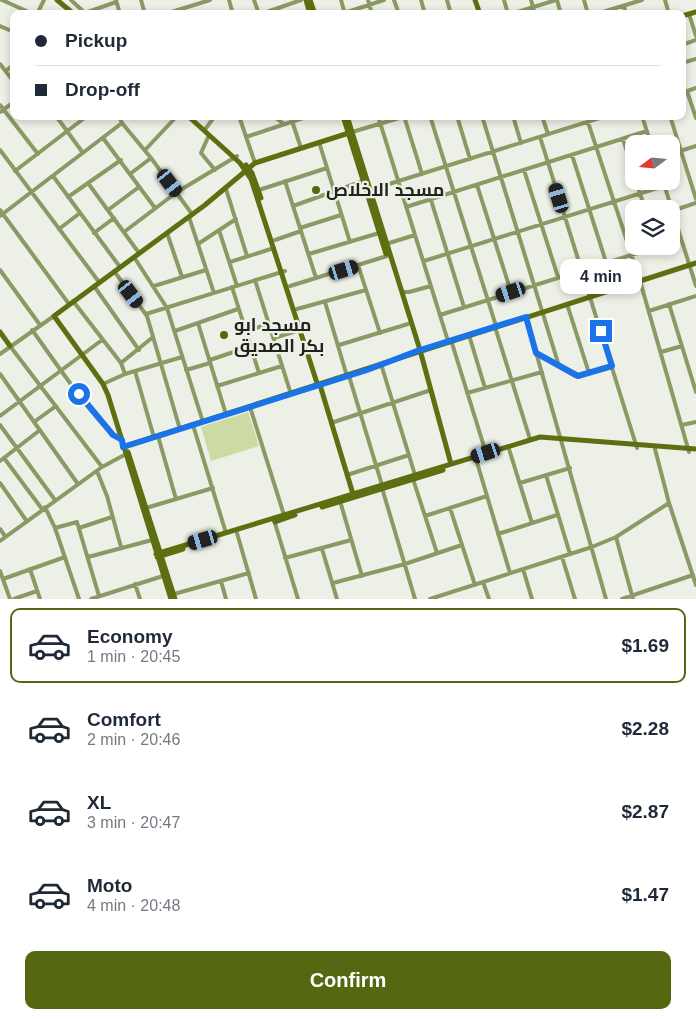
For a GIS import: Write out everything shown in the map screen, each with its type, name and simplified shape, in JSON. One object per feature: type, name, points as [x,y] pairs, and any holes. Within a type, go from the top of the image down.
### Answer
[{"type":"street","points":[[2,0],[26,10]]},
{"type":"street","points":[[57,0],[69,10]]},
{"type":"street","points":[[62,0],[73,10]]},
{"type":"street","points":[[71,0],[83,10]]},
{"type":"street","points":[[176,10],[210,0]]},
{"type":"street","points":[[271,10],[301,0]]},
{"type":"street","points":[[350,10],[369,2],[384,0]]},
{"type":"street","points":[[531,0],[534,10]]},
{"type":"street","points":[[523,10],[556,0]]},
{"type":"street","points":[[610,10],[642,0]]},
{"type":"street","points":[[94,10],[116,1]]},
{"type":"street","points":[[624,6],[625,10]]},
{"type":"street","points":[[686,15],[696,12]]},
{"type":"street","points":[[689,14],[696,36]]},
{"type":"street","points":[[0,64],[10,76]]},
{"type":"street","points":[[6,71],[10,68]]},
{"type":"street","points":[[686,94],[696,118]]},
{"type":"street","points":[[0,104],[2,110],[10,120]]},
{"type":"street","points":[[10,120],[38,154]]},
{"type":"street","points":[[59,120],[83,153]]},
{"type":"street","points":[[15,171],[82,120]]},
{"type":"street","points":[[121,120],[177,192],[190,216],[214,293]]},
{"type":"street","points":[[145,150],[173,120]]},
{"type":"street","points":[[192,120],[247,168],[259,190],[300,330],[319,385]]},
{"type":"street","points":[[197,120],[235,157]]},
{"type":"street","points":[[206,128],[212,120]]},
{"type":"street","points":[[240,120],[255,163]]},
{"type":"street","points":[[278,120],[284,124]]},
{"type":"street","points":[[246,137],[298,120]]},
{"type":"street","points":[[345,120],[370,190],[389,259],[431,390],[451,464]]},
{"type":"street","points":[[348,120],[363,182],[379,233],[402,292],[408,320]]},
{"type":"street","points":[[379,120],[440,315],[468,393],[486,453]]},
{"type":"street","points":[[0,354],[190,216],[226,189],[247,168],[255,163],[392,120]]},
{"type":"street","points":[[406,120],[422,174]]},
{"type":"street","points":[[431,120],[530,440]]},
{"type":"street","points":[[458,120],[470,159]]},
{"type":"street","points":[[483,120],[559,366]]},
{"type":"street","points":[[514,120],[521,143]]},
{"type":"street","points":[[543,120],[548,134]]},
{"type":"street","points":[[370,190],[594,120]]},
{"type":"street","points":[[643,120],[648,135]]},
{"type":"street","points":[[671,120],[696,201],[680,208]]},
{"type":"street","points":[[292,122],[301,148]]},
{"type":"street","points":[[588,122],[625,236]]},
{"type":"street","points":[[122,123],[1,213],[71,303],[121,363],[125,374]]},
{"type":"street","points":[[406,207],[647,131]]},
{"type":"street","points":[[209,135],[200,152],[215,170]]},
{"type":"street","points":[[540,137],[637,446]]},
{"type":"street","points":[[103,138],[155,208]]},
{"type":"street","points":[[623,139],[625,145]]},
{"type":"street","points":[[319,142],[350,242]]},
{"type":"street","points":[[681,151],[696,146]]},
{"type":"street","points":[[0,150],[58,229],[140,350]]},
{"type":"street","points":[[572,155],[606,262]]},
{"type":"street","points":[[124,232],[177,192],[235,157]]},
{"type":"street","points":[[130,174],[151,158]]},
{"type":"street","points":[[68,197],[120,160]]},
{"type":"street","points":[[247,168],[274,248],[290,286],[353,494]]},
{"type":"street","points":[[259,190],[327,168]]},
{"type":"street","points":[[524,170],[558,277]]},
{"type":"street","points":[[53,176],[120,267]]},
{"type":"street","points":[[285,181],[316,278]]},
{"type":"street","points":[[293,206],[363,182]]},
{"type":"street","points":[[88,183],[139,253]]},
{"type":"street","points":[[477,185],[511,292]]},
{"type":"street","points":[[108,210],[139,187]]},
{"type":"street","points":[[226,189],[247,256]]},
{"type":"street","points":[[639,190],[642,200]]},
{"type":"street","points":[[424,262],[647,190]]},
{"type":"street","points":[[431,200],[464,307]]},
{"type":"street","points":[[58,229],[80,213]]},
{"type":"street","points":[[274,240],[341,215]]},
{"type":"street","points":[[94,232],[114,218]]},
{"type":"street","points":[[198,244],[236,219]]},
{"type":"street","points":[[219,230],[237,286]]},
{"type":"street","points":[[167,233],[182,277]]},
{"type":"street","points":[[309,254],[379,233]]},
{"type":"street","points":[[386,244],[415,235]]},
{"type":"street","points":[[680,237],[696,286]]},
{"type":"street","points":[[230,262],[274,248]]},
{"type":"street","points":[[440,315],[631,255],[649,310],[689,450]]},
{"type":"street","points":[[134,257],[167,308],[202,419]]},
{"type":"street","points":[[290,286],[358,265],[389,259]]},
{"type":"street","points":[[123,444],[250,408],[495,326],[696,263]]},
{"type":"street","points":[[358,265],[380,334]]},
{"type":"street","points":[[0,270],[40,325]]},
{"type":"street","points":[[154,286],[206,270]]},
{"type":"street","points":[[114,271],[146,314],[178,426]]},
{"type":"street","points":[[146,314],[283,272]]},
{"type":"street","points":[[255,280],[290,391]]},
{"type":"street","points":[[402,292],[431,286]]},
{"type":"street","points":[[232,288],[259,373]]},
{"type":"street","points":[[297,309],[366,290]]},
{"type":"street","points":[[649,310],[696,296]]},
{"type":"street","points":[[325,302],[415,599]]},
{"type":"street","points":[[568,304],[589,373]]},
{"type":"street","points":[[669,304],[696,392]]},
{"type":"street","points":[[175,331],[238,309]]},
{"type":"street","points":[[54,316],[103,384],[146,508],[173,597]]},
{"type":"street","points":[[526,317],[606,599]]},
{"type":"street","points":[[338,346],[380,334],[408,320]]},
{"type":"street","points":[[198,323],[225,411]]},
{"type":"street","points":[[246,331],[269,324]]},
{"type":"street","points":[[32,330],[98,418],[123,444]]},
{"type":"street","points":[[274,338],[300,330]]},
{"type":"street","points":[[0,332],[102,467]]},
{"type":"street","points":[[469,335],[485,388]]},
{"type":"street","points":[[121,363],[140,350],[153,337]]},
{"type":"street","points":[[0,416],[102,340]]},
{"type":"street","points":[[186,370],[251,346]]},
{"type":"street","points":[[661,352],[682,346]]},
{"type":"street","points":[[536,353],[575,376],[612,366]]},
{"type":"street","points":[[103,384],[125,374],[182,357]]},
{"type":"street","points":[[380,364],[409,455],[436,553]]},
{"type":"street","points":[[217,386],[282,366]]},
{"type":"street","points":[[690,371],[696,369]]},
{"type":"street","points":[[135,371],[176,499]]},
{"type":"street","points":[[468,393],[542,372]]},
{"type":"street","points":[[0,374],[78,484]]},
{"type":"street","points":[[156,435],[178,426],[290,391],[319,385]]},
{"type":"street","points":[[331,423],[431,390]]},
{"type":"street","points":[[34,422],[56,406]]},
{"type":"street","points":[[250,408],[284,515]]},
{"type":"street","points":[[682,425],[696,422]]},
{"type":"street","points":[[0,425],[55,500]]},
{"type":"street","points":[[193,425],[226,533]]},
{"type":"street","points":[[40,430],[2,459],[43,508],[55,528],[79,599]]},
{"type":"street","points":[[414,477],[545,436],[562,440]]},
{"type":"street","points":[[159,555],[226,533],[340,501],[544,439],[696,451]]},
{"type":"street","points":[[637,446],[655,450],[689,450]]},
{"type":"street","points":[[509,449],[532,523]]},
{"type":"street","points":[[655,450],[669,504],[696,582]]},
{"type":"street","points":[[0,541],[26,520],[96,471],[127,454]]},
{"type":"street","points":[[127,454],[152,540],[159,555],[163,576],[173,597]]},
{"type":"street","points":[[347,475],[409,455]]},
{"type":"street","points":[[476,459],[510,573]]},
{"type":"street","points":[[520,483],[570,468]]},
{"type":"street","points":[[96,471],[121,547]]},
{"type":"street","points":[[546,476],[570,554]]},
{"type":"street","points":[[0,484],[26,520]]},
{"type":"street","points":[[159,555],[237,533],[284,515],[382,487]]},
{"type":"street","points":[[146,508],[213,488]]},
{"type":"street","points":[[425,516],[487,496]]},
{"type":"street","points":[[340,501],[362,576]]},
{"type":"street","points":[[430,599],[592,547],[616,537],[669,504]]},
{"type":"street","points":[[450,508],[475,584]]},
{"type":"street","points":[[498,534],[557,515]]},
{"type":"street","points":[[79,528],[112,518]]},
{"type":"street","points":[[274,520],[296,599]]},
{"type":"street","points":[[55,528],[76,522],[100,596]]},
{"type":"street","points":[[0,530],[5,536]]},
{"type":"street","points":[[237,533],[256,599]]},
{"type":"street","points":[[616,537],[632,597]]},
{"type":"street","points":[[88,557],[152,540]]},
{"type":"street","points":[[285,558],[351,540]]},
{"type":"street","points":[[332,583],[405,564],[462,545]]},
{"type":"street","points":[[322,549],[337,599]]},
{"type":"street","points":[[562,556],[575,599]]},
{"type":"street","points":[[3,579],[65,557]]},
{"type":"street","points":[[30,569],[40,599]]},
{"type":"street","points":[[523,569],[532,599]]},
{"type":"street","points":[[0,571],[10,599]]},
{"type":"street","points":[[173,597],[249,573]]},
{"type":"street","points":[[622,599],[693,575]]},
{"type":"street","points":[[91,599],[163,576]]},
{"type":"street","points":[[221,581],[226,599]]},
{"type":"street","points":[[483,582],[489,599]]},
{"type":"street","points":[[136,584],[140,599]]},
{"type":"street","points":[[14,599],[37,591]]},
{"type":"green space","points":[[248,412],[259,446],[211,461],[201,427]]},
{"type":"place","name":"مسجد الاخلاص","points":[[316,190]]},
{"type":"place","name":"مسجد ابو بكر الصديق","points":[[224,335]]},
{"type":"route","points":[[79,394],[113,435],[122,440],[123,447],[367,370],[378,364],[526,317],[536,353],[572,375],[578,376],[612,366],[601,331]]}]
